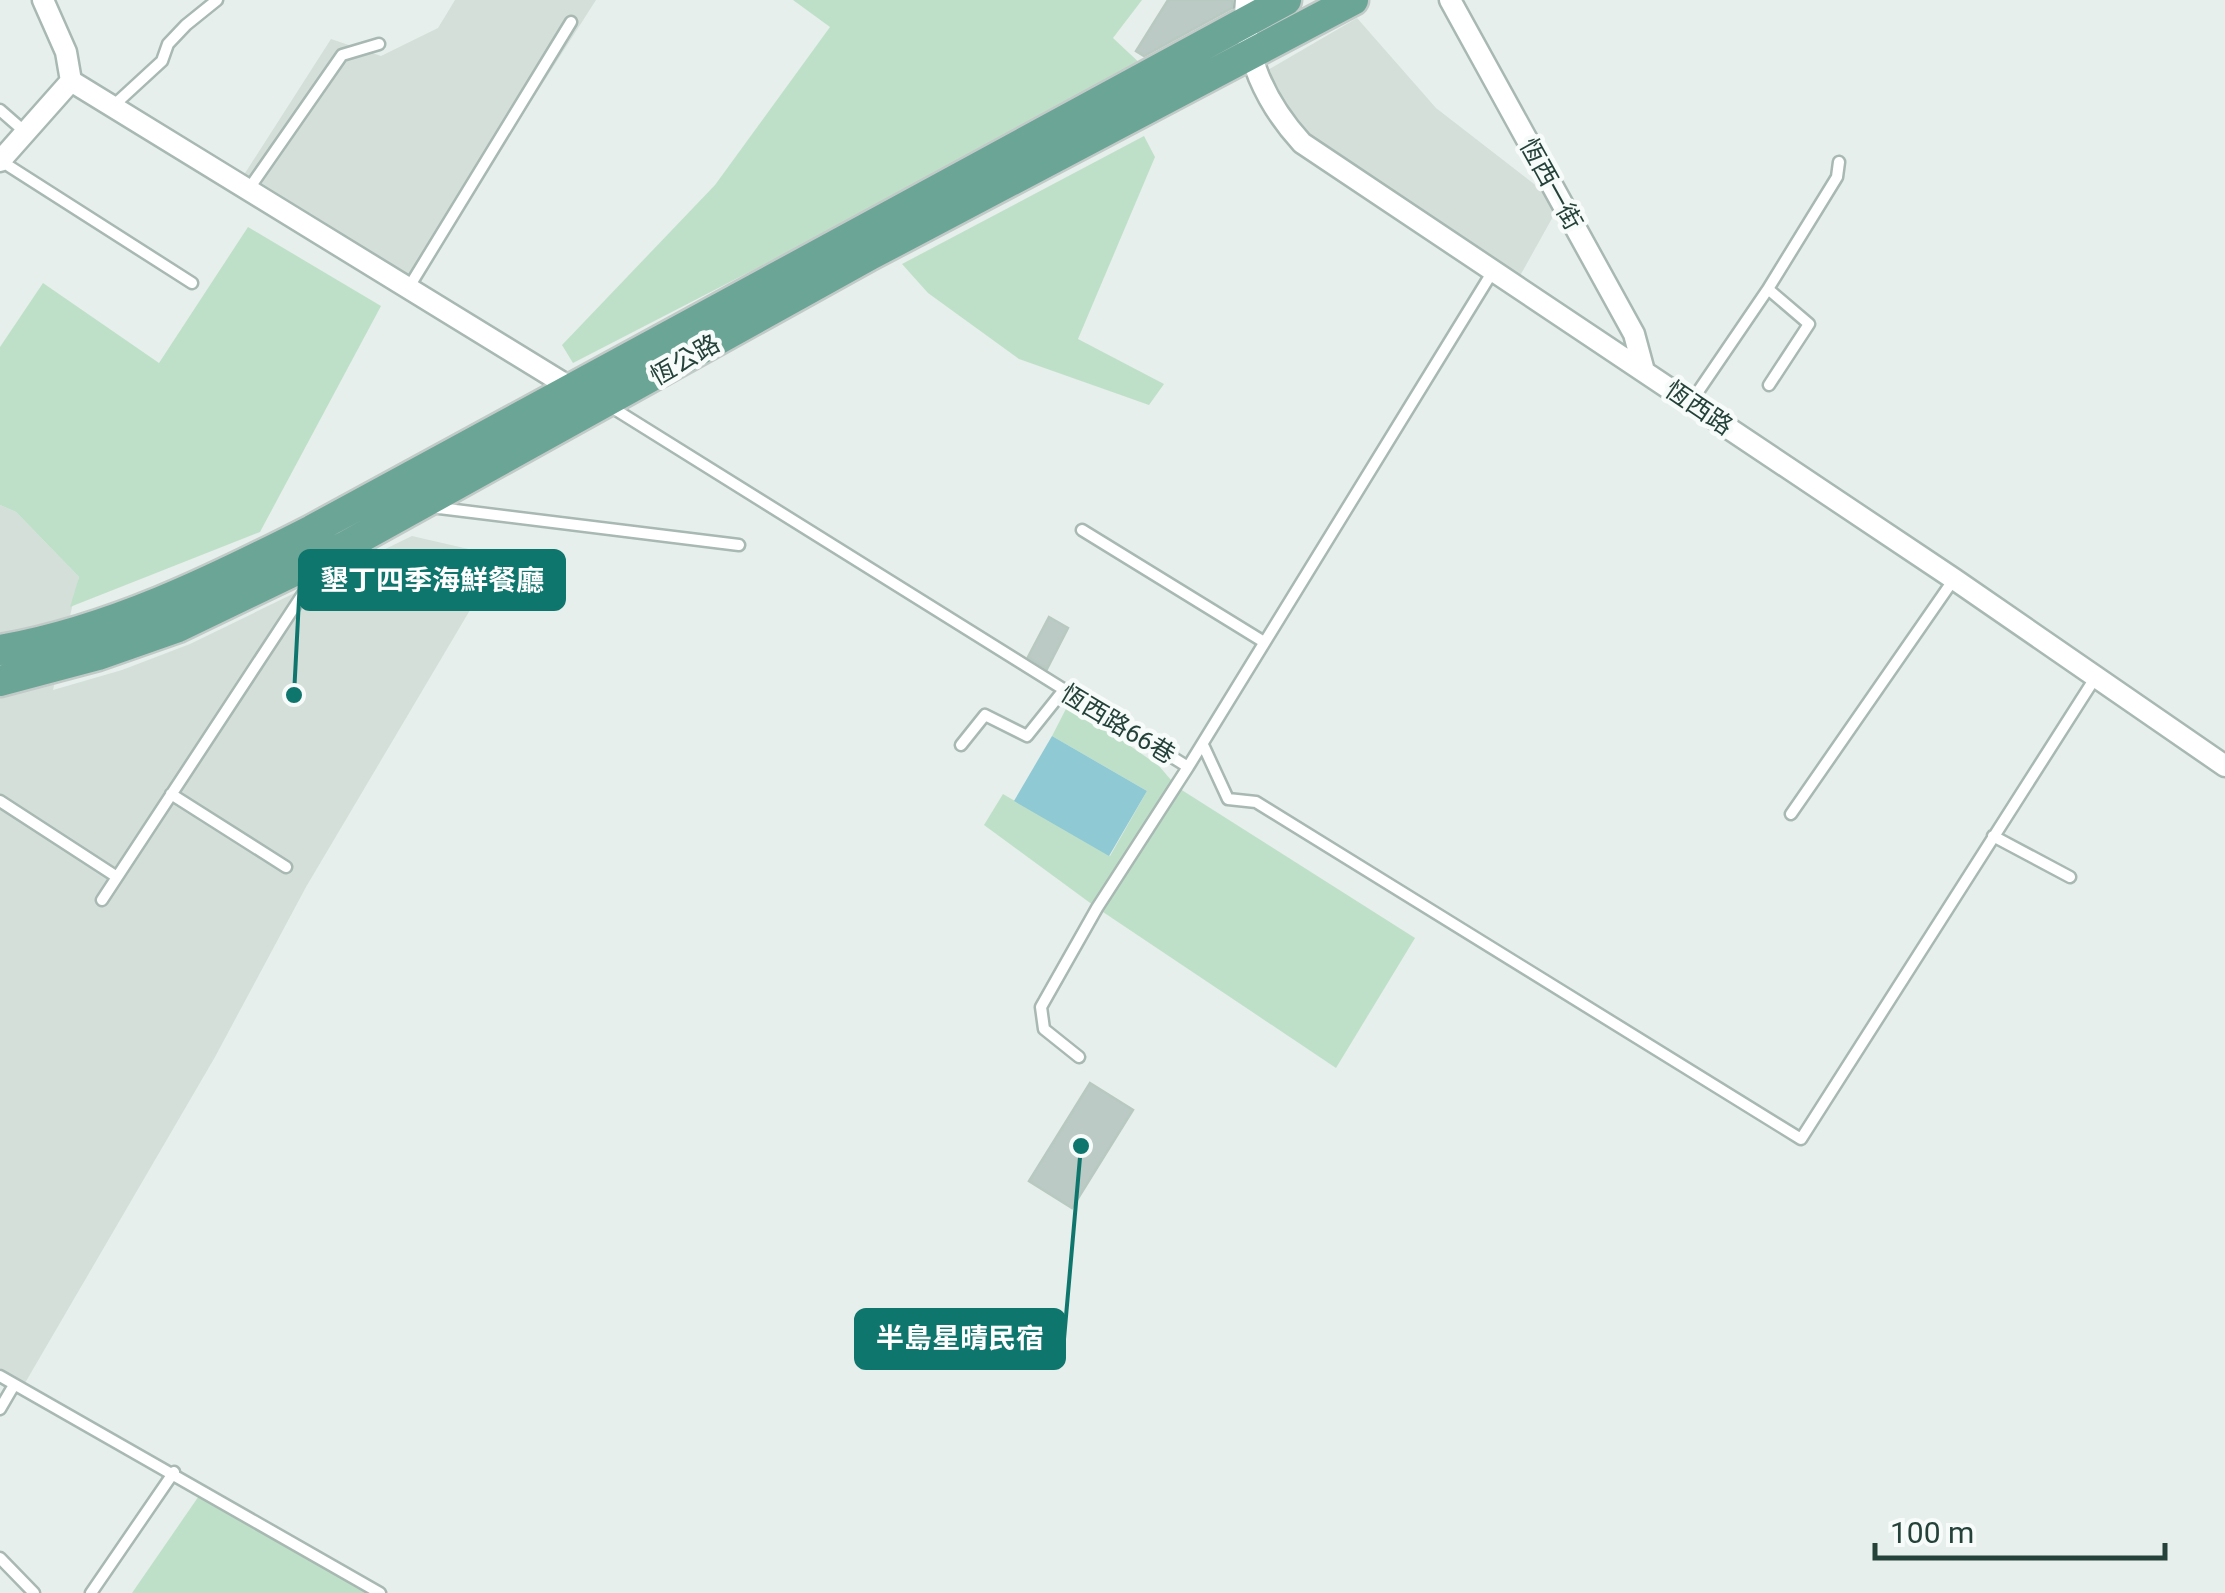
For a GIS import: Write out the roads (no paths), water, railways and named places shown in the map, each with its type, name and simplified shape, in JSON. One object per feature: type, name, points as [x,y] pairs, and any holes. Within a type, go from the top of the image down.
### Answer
[{"type":"main road","name":"恆公路","points":[[0,650],[74,632],[236,568],[389,490],[1245,11],[1286,0]]},
{"type":"main road","name":"恆公路","points":[[0,681],[98,655],[178,627],[329,554],[607,404],[870,255],[1353,0]]},
{"type":"street","name":"恆西一街","points":[[1450,0],[1634,334],[1644,371]]},
{"type":"street","points":[[48,2],[71,81],[568,388],[607,404]]},
{"type":"street","name":"恆西路","points":[[1245,11],[1251,56],[1269,99],[1302,143],[1954,578],[2225,766]]},
{"type":"street","points":[[0,160],[71,81]]},
{"type":"lane","points":[[111,108],[162,61],[168,44],[186,24],[216,0]]},
{"type":"lane","points":[[408,286],[571,22]]},
{"type":"lane","points":[[248,191],[342,56],[380,44]]},
{"type":"lane","points":[[0,110],[24,131]]},
{"type":"lane","points":[[0,160],[192,283]]},
{"type":"lane","points":[[1690,402],[1768,289],[1837,177],[1839,162]]},
{"type":"lane","name":"恆西路66巷","points":[[607,404],[1188,766],[1204,747],[1264,642],[1493,271]]},
{"type":"lane","points":[[1768,289],[1810,324],[1769,384]]},
{"type":"lane","points":[[420,506],[740,544]]},
{"type":"lane","points":[[1082,530],[1264,642]]},
{"type":"lane","points":[[102,900],[329,554]]},
{"type":"lane","points":[[1790,814],[1954,578]]},
{"type":"lane","points":[[1204,747],[1228,799],[1256,802],[1801,1139],[2096,677]]},
{"type":"lane","points":[[961,745],[985,715],[1028,736],[1063,691]]},
{"type":"lane","points":[[1079,1056],[1044,1029],[1041,1007],[1097,908],[1188,766]]},
{"type":"lane","points":[[172,794],[286,867]]},
{"type":"lane","points":[[0,801],[117,877]]},
{"type":"lane","points":[[1993,836],[2070,877]]},
{"type":"lane","points":[[0,1376],[380,1593]]},
{"type":"lane","points":[[0,1409],[14,1385]]},
{"type":"lane","points":[[91,1593],[174,1472]]},
{"type":"lane","points":[[0,1558],[34,1593]]},
{"type":"water","points":[[1052,736],[1147,791],[1109,856],[1014,801]]},
{"type":"place","name":"墾丁四季海鮮餐廳","points":[[294,695]]},
{"type":"place","name":"半島星晴民宿","points":[[1081,1146]]}]
